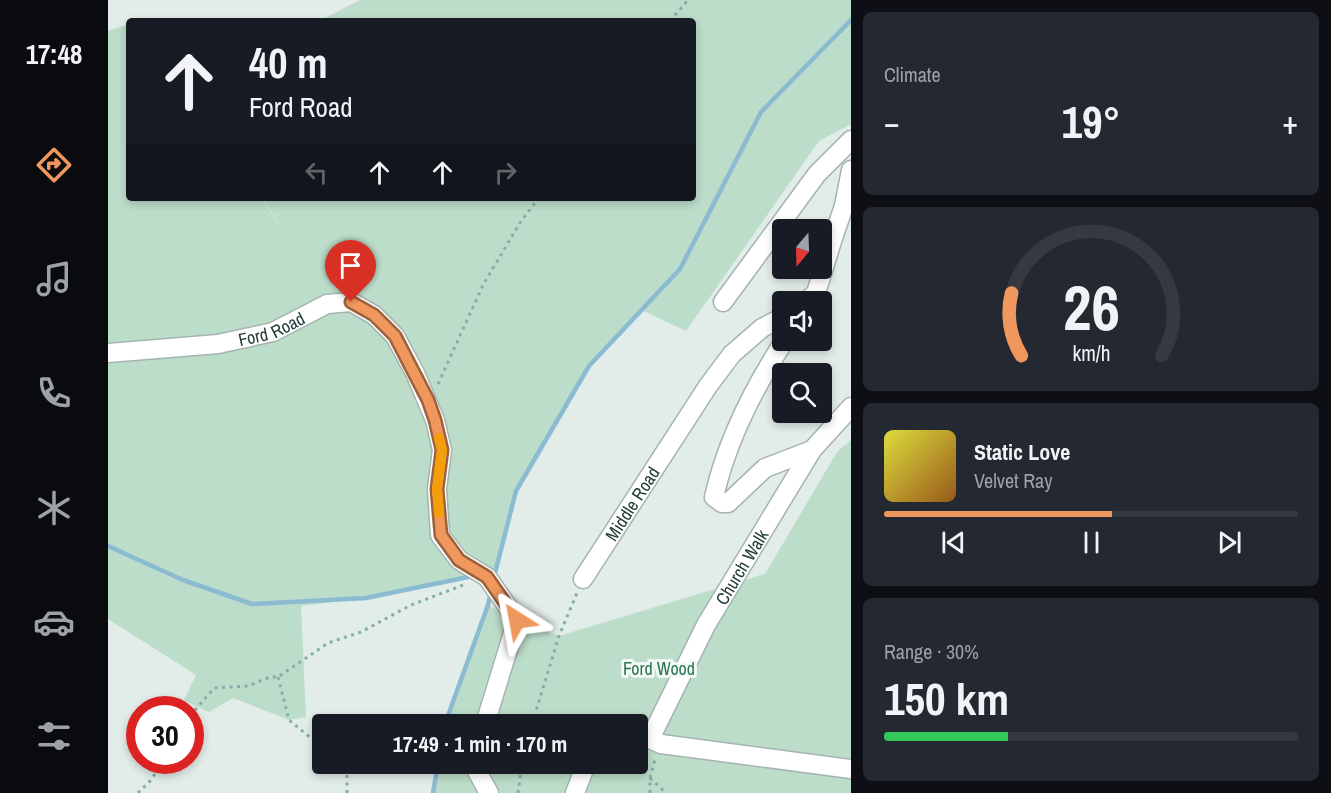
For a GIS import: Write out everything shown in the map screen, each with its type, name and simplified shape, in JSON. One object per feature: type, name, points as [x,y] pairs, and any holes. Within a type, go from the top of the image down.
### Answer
[{"type":"street","points":[[723,302],[818,174],[851,140]]},
{"type":"street","points":[[814,291],[848,202],[851,170]]},
{"type":"street","name":"Ford Road","points":[[108,353],[218,344],[273,332],[327,304],[351,302],[374,315],[395,336],[428,400],[435,420],[442,450],[437,489],[441,535],[498,593],[517,620],[487,714]]},
{"type":"street","name":"Middle Road","points":[[584,579],[708,386],[732,354],[772,322]]},
{"type":"street","points":[[779,351],[742,414],[720,473],[714,497],[722,503],[728,503],[765,468],[812,450]]},
{"type":"street","name":"Church Walk","points":[[650,740],[706,625],[812,450],[851,406]]},
{"type":"street","points":[[650,740],[851,769]]},
{"type":"street","points":[[479,774],[489,793]]},
{"type":"street","points":[[575,793],[582,774]]},
{"type":"path","points":[[672,18],[688,0]]},
{"type":"path","points":[[428,400],[443,376],[483,285],[521,220],[537,201]]},
{"type":"path","points":[[204,700],[214,688],[248,686],[270,677],[278,677],[328,643],[361,632],[478,571]]},
{"type":"path","points":[[535,714],[559,636],[584,579]]},
{"type":"path","points":[[278,677],[290,720],[312,739]]},
{"type":"path","points":[[650,740],[653,763],[650,793]]},
{"type":"path","points":[[138,793],[155,774]]},
{"type":"path","points":[[347,774],[347,793]]},
{"type":"path","points":[[518,793],[521,774]]},
{"type":"path","points":[[650,778],[666,793]]},
{"type":"green space","points":[[360,0],[851,0],[851,124],[819,141],[686,331],[644,311],[589,366],[516,491],[495,571],[462,561],[470,567],[467,577],[366,598],[301,606],[306,717],[289,720],[233,698],[209,712],[204,710],[204,696],[186,696],[196,675],[108,619],[108,31],[126,25],[126,201],[264,201],[290,244],[265,201],[696,201],[696,18],[325,18]]},
{"type":"green space","name":"Ford Wood","points":[[851,440],[851,793],[433,793],[436,774],[648,774],[648,714],[449,714],[488,605],[517,620],[559,636],[765,574],[837,452]]},
{"type":"waterway","points":[[494,577],[516,491],[589,366],[680,269],[761,112],[851,20]]},
{"type":"waterway","points":[[108,546],[183,580],[252,604],[366,598],[473,576]]},
{"type":"waterway","points":[[449,714],[491,591]]},
{"type":"waterway","points":[[433,793],[436,774]]},
{"type":"slow traffic","points":[[439,438],[442,450],[437,489],[439,513]]},
{"type":"route","points":[[351,302],[374,315],[395,336],[428,400],[442,450],[437,489],[441,535],[459,560],[487,577],[517,620]]}]
